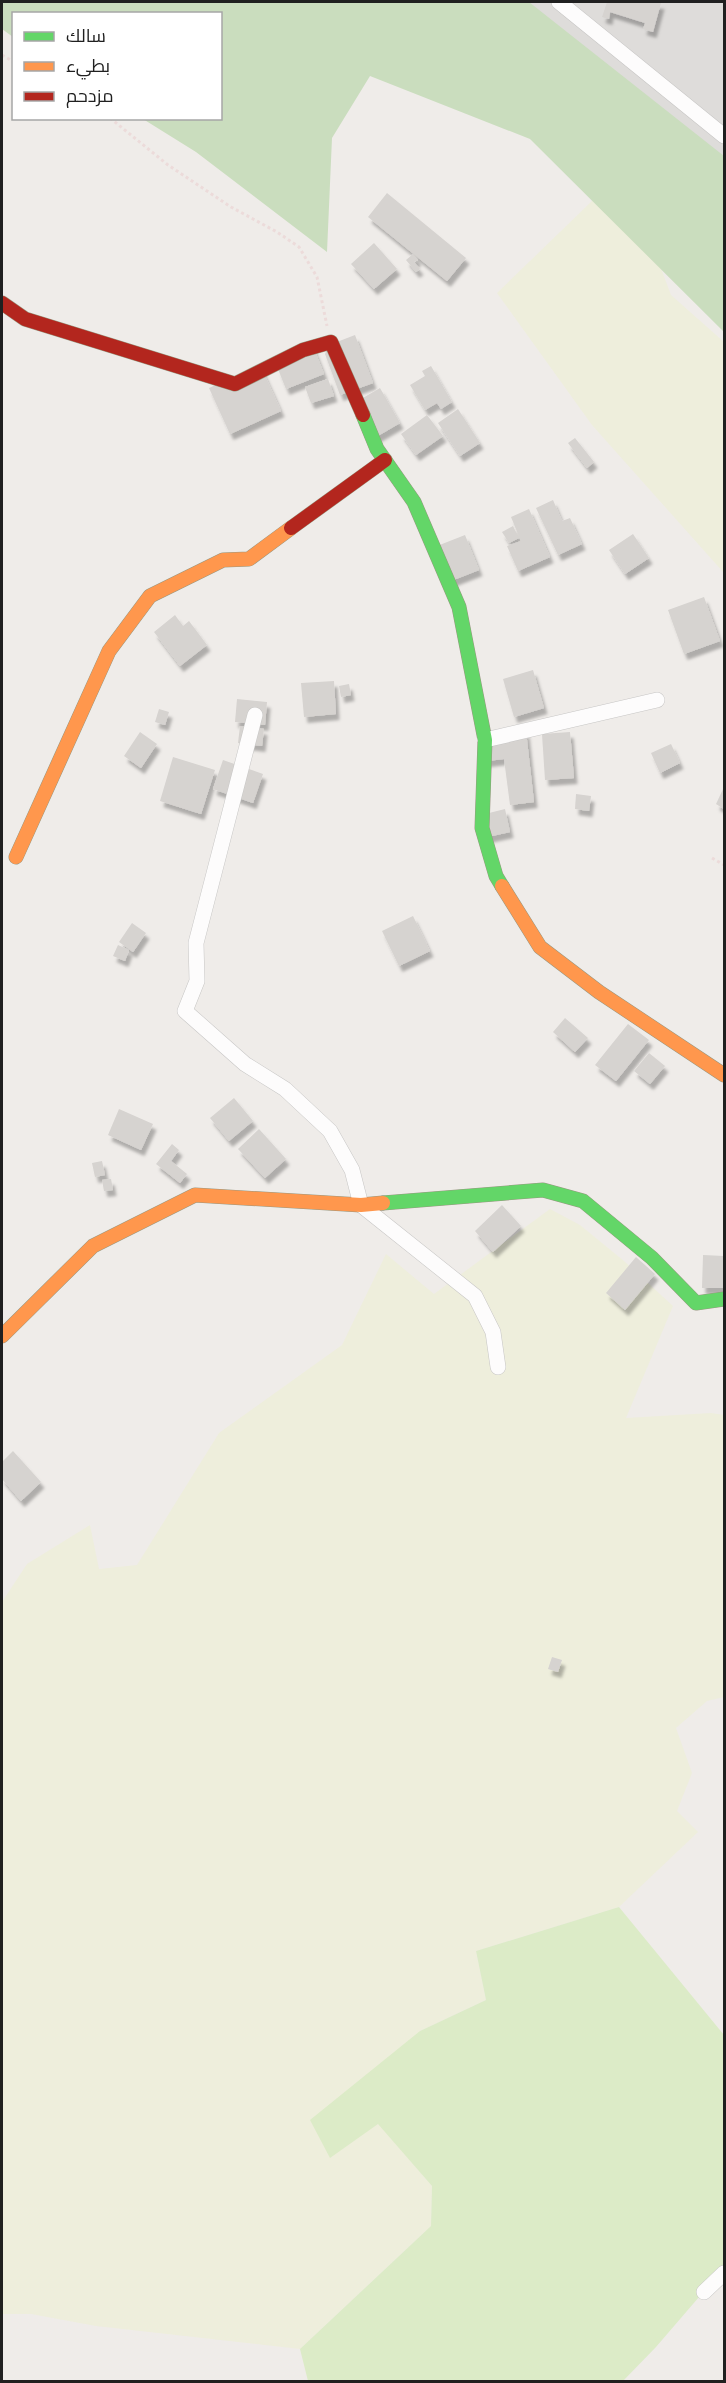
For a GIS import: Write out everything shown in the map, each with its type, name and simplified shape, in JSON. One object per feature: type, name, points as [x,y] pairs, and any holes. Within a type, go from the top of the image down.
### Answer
[{"type":"street","points":[[559,2],[724,136]]},
{"type":"street","points":[[2,303],[25,319],[235,384],[303,350],[331,342],[377,449],[414,502],[459,607],[485,740],[482,828],[496,876],[540,947],[599,992],[724,1075]]},
{"type":"street","points":[[16,857],[110,651],[150,596],[223,560],[249,559],[385,460]]},
{"type":"street","points":[[485,740],[657,700]]},
{"type":"street","points":[[255,715],[196,943],[197,981],[185,1011],[245,1064],[285,1089],[330,1131],[352,1170],[361,1204],[475,1296],[493,1332],[498,1367]]},
{"type":"street","points":[[2,1336],[93,1245],[195,1195],[361,1204],[543,1190],[583,1201],[652,1258],[696,1303],[724,1299]]},
{"type":"street","points":[[704,2292],[724,2273]]},
{"type":"path","points":[[112,120],[168,165],[231,207],[299,247],[317,277],[331,342]]},
{"type":"path","points":[[712,858],[724,865]]},
{"type":"shaded area","points":[[148,2],[724,2],[724,273],[429,38]]},
{"type":"green space","points":[[2,2],[529,2],[724,156],[724,332],[530,139],[370,76],[332,138],[327,252],[196,152],[145,120],[222,120],[222,12],[12,12],[12,36],[2,29]]},
{"type":"green space","points":[[624,170],[671,295],[724,342],[724,573],[592,425],[497,293]]},
{"type":"green space","points":[[550,1209],[580,1225],[673,1306],[626,1418],[711,1413],[724,1415],[724,1697],[707,1701],[676,1728],[692,1773],[677,1811],[698,1832],[619,1907],[476,1951],[486,2000],[420,2031],[378,2123],[432,2186],[431,2226],[300,2349],[96,2326],[31,2314],[2,2314],[2,1602],[27,1564],[90,1525],[99,1569],[137,1565],[219,1433],[342,1345],[386,1254],[434,1294]]},
{"type":"green space","points":[[619,1907],[724,2035],[724,2268],[656,2347],[623,2381],[308,2381],[300,2349],[431,2226],[432,2186],[378,2124],[330,2158],[310,2120],[420,2031],[486,2000],[476,1951]]},
{"type":"building","points":[[607,2],[661,3],[653,32],[643,29],[645,23],[610,12],[609,19],[602,17]]},
{"type":"building","points":[[387,193],[466,258],[447,281],[368,217]]},
{"type":"building","points":[[374,243],[397,269],[374,289],[351,264]]},
{"type":"building","points":[[413,254],[418,260],[414,262],[420,269],[416,272],[406,260]]},
{"type":"building","points":[[355,335],[373,383],[340,395],[325,354],[329,345]]},
{"type":"building","points":[[312,344],[324,374],[286,389],[278,369]]},
{"type":"building","points":[[260,365],[281,411],[230,434],[209,388]]},
{"type":"building","points":[[431,366],[452,402],[441,409],[437,403],[425,410],[410,385],[425,376],[422,371]]},
{"type":"building","points":[[328,379],[334,396],[311,403],[305,387]]},
{"type":"building","points":[[380,388],[400,423],[376,437],[356,402]]},
{"type":"building","points":[[458,409],[480,443],[460,456],[438,423]]},
{"type":"building","points":[[427,415],[443,436],[416,455],[401,434]]},
{"type":"building","points":[[575,438],[594,462],[587,468],[568,443]]},
{"type":"building","points":[[553,500],[562,521],[570,518],[582,544],[558,555],[536,508]]},
{"type":"building","points":[[529,509],[550,557],[518,571],[507,546],[521,541],[511,517]]},
{"type":"building","points":[[513,526],[519,538],[509,543],[502,532]]},
{"type":"building","points":[[633,534],[649,558],[625,574],[609,550]]},
{"type":"building","points":[[465,535],[479,570],[451,581],[437,546]]},
{"type":"building","points":[[704,597],[720,641],[684,654],[668,610]]},
{"type":"building","points":[[175,615],[183,626],[189,621],[207,645],[180,666],[154,632]]},
{"type":"building","points":[[533,670],[544,708],[514,717],[503,679]]},
{"type":"building","points":[[334,681],[336,714],[304,717],[301,683]]},
{"type":"building","points":[[349,684],[351,695],[341,697],[339,686]]},
{"type":"building","points":[[237,699],[267,702],[265,725],[235,722]]},
{"type":"building","points":[[159,709],[169,712],[165,725],[155,722]]},
{"type":"building","points":[[240,726],[264,729],[262,746],[238,743]]},
{"type":"building","points":[[526,731],[534,802],[510,805],[504,759],[487,761],[477,752]]},
{"type":"building","points":[[140,732],[157,744],[141,768],[124,756]]},
{"type":"building","points":[[570,732],[574,778],[545,780],[542,734]]},
{"type":"building","points":[[671,744],[680,763],[660,773],[651,753]]},
{"type":"building","points":[[173,757],[215,770],[201,814],[160,801]]},
{"type":"building","points":[[223,760],[263,774],[253,803],[213,789]]},
{"type":"building","points":[[724,787],[724,809],[716,804]]},
{"type":"building","points":[[576,794],[591,796],[589,811],[575,809]]},
{"type":"building","points":[[505,809],[510,832],[483,838],[477,816]]},
{"type":"building","points":[[413,916],[430,951],[399,966],[382,931]]},
{"type":"building","points":[[132,923],[146,933],[133,952],[119,942]]},
{"type":"building","points":[[118,945],[129,950],[125,961],[113,956]]},
{"type":"building","points":[[565,1018],[588,1038],[575,1052],[553,1032]]},
{"type":"building","points":[[628,1024],[649,1040],[616,1081],[595,1065]]},
{"type":"building","points":[[649,1053],[665,1066],[650,1084],[634,1071]]},
{"type":"building","points":[[234,1098],[253,1121],[229,1141],[210,1118]]},
{"type":"building","points":[[119,1109],[153,1124],[141,1150],[108,1135]]},
{"type":"building","points":[[259,1129],[286,1159],[265,1178],[238,1149]]},
{"type":"building","points":[[172,1144],[179,1150],[171,1161],[187,1174],[180,1183],[156,1164]]},
{"type":"building","points":[[102,1161],[105,1175],[95,1177],[92,1163]]},
{"type":"building","points":[[111,1179],[113,1190],[104,1191],[102,1180]]},
{"type":"building","points":[[502,1205],[521,1226],[493,1252],[475,1231]]},
{"type":"building","points":[[703,1255],[724,1256],[724,1288],[702,1288]]},
{"type":"building","points":[[636,1257],[655,1274],[625,1310],[606,1293]]},
{"type":"building","points":[[13,1451],[41,1482],[21,1501],[2,1479],[2,1462]]},
{"type":"building","points":[[552,1657],[562,1660],[558,1672],[548,1669]]},
{"type":"traffic: fast","points":[[363,415],[377,449],[414,502],[459,607],[485,740],[482,828],[496,876],[502,886]]},
{"type":"traffic: fast","points":[[383,1203],[543,1190],[583,1201],[652,1258],[696,1303],[724,1299]]},
{"type":"traffic: slow","points":[[16,857],[109,651],[150,596],[223,560],[249,559],[291,528]]},
{"type":"traffic: slow","points":[[502,886],[540,947],[599,992],[724,1075]]},
{"type":"traffic: slow","points":[[2,1336],[93,1246],[195,1195],[361,1205],[383,1203]]},
{"type":"traffic: jam","points":[[2,303],[25,319],[235,384],[303,350],[331,342],[363,415]]},
{"type":"traffic: jam","points":[[291,528],[385,460]]}]
